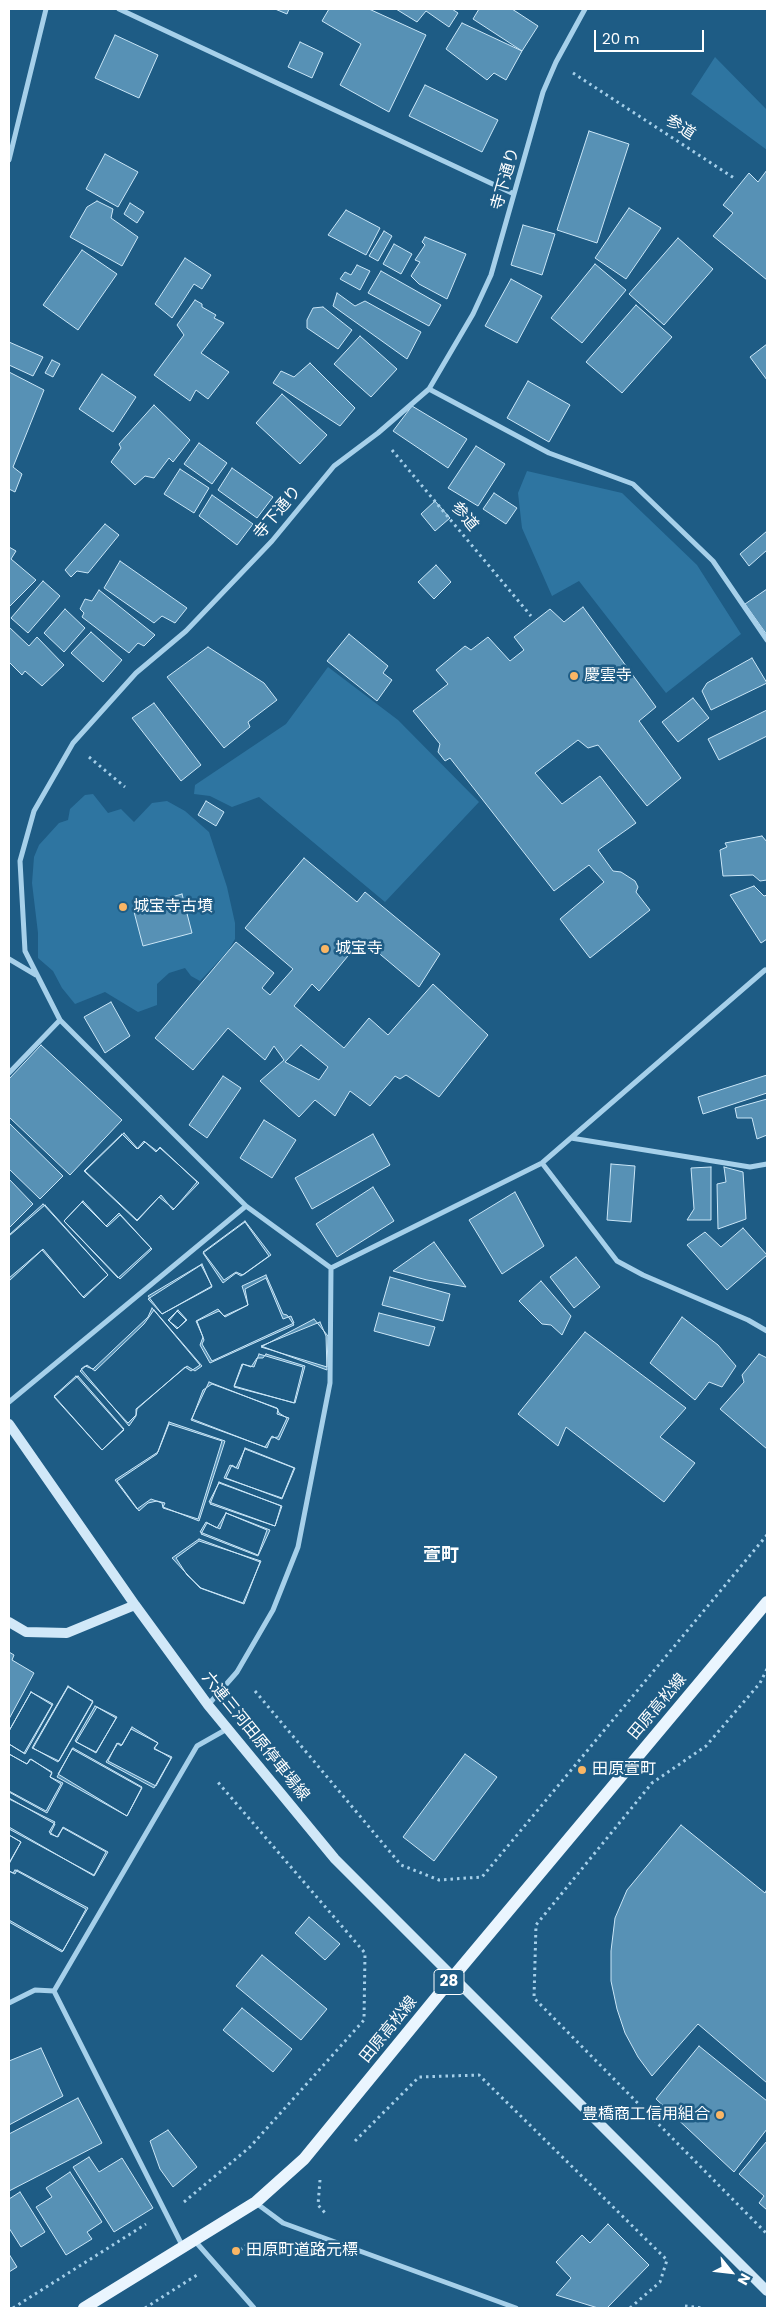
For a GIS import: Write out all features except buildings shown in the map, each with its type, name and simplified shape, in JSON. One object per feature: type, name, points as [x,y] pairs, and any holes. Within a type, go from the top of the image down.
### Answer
[{"type":"main road","name":"田原高松線","points":[[84,2308],[256,2202],[304,2159],[453,1977],[767,1602]]},
{"type":"street","points":[[9,160],[46,9]]},
{"type":"street","points":[[119,9],[514,194]]},
{"type":"street","name":"寺下通り","points":[[331,1268],[246,1206],[60,1020],[25,951],[20,861],[34,811],[74,743],[136,674],[186,631],[272,541],[334,466],[378,433],[429,389],[474,314],[491,275],[543,92],[556,62],[585,9]]},
{"type":"street","points":[[429,389],[549,453],[633,484],[713,561],[767,640]]},
{"type":"street","points":[[9,959],[36,974]]},
{"type":"street","points":[[208,1705],[237,1672],[273,1610],[298,1547],[330,1383],[331,1268],[542,1163],[767,971]]},
{"type":"street","points":[[9,1073],[60,1020]]},
{"type":"street","points":[[571,1138],[750,1167],[767,1164]]},
{"type":"street","points":[[542,1163],[617,1261],[643,1275],[748,1320],[767,1331]]},
{"type":"street","points":[[9,1402],[246,1206]]},
{"type":"street","name":"六連三河田原停車場線","points":[[9,1424],[208,1705],[335,1860],[767,2291]]},
{"type":"street","points":[[9,1622],[26,1632],[67,1633],[136,1605]]},
{"type":"street","points":[[54,1990],[197,1746],[227,1730]]},
{"type":"street","points":[[9,2003],[35,1990],[54,1990]]},
{"type":"street","points":[[54,1990],[166,2212],[189,2244],[254,2308]]},
{"type":"street","points":[[256,2202],[283,2223],[516,2308]]},
{"type":"path","name":"参道","points":[[556,62],[734,178]]},
{"type":"path","name":"参道","points":[[378,433],[531,616]]},
{"type":"path","points":[[74,743],[124,787]]},
{"type":"path","points":[[255,1691],[401,1865],[439,1880],[482,1877],[767,1535]]},
{"type":"path","points":[[767,1669],[760,1683],[706,1746],[652,1784],[536,1925],[534,1998],[767,2234]]},
{"type":"path","points":[[13,2308],[166,2212],[186,2202],[250,2147],[364,2020],[365,1953],[216,1780]]},
{"type":"path","points":[[348,2147],[420,2077],[479,2075],[667,2260],[660,2282],[630,2308]]},
{"type":"path","points":[[320,2175],[318,2205],[328,2217]]},
{"type":"path","points":[[685,2306],[703,2308]]},
{"type":"shaded area","points":[[715,57],[767,110],[767,150],[691,94]]},
{"type":"shaded area","points":[[527,471],[622,493],[697,565],[741,634],[666,693],[579,581],[552,596],[522,528],[518,493]]},
{"type":"shaded area","points":[[328,667],[398,720],[479,802],[385,902],[259,797],[232,807],[210,796],[194,794],[195,785],[286,724]]},
{"type":"shaded area","points":[[93,794],[108,813],[121,809],[134,822],[152,803],[167,801],[185,811],[209,832],[227,887],[235,923],[235,939],[228,951],[200,981],[191,976],[185,968],[169,973],[157,984],[157,1005],[138,1012],[105,992],[75,1004],[62,988],[53,971],[38,958],[38,933],[32,883],[34,857],[39,845],[59,823],[68,820],[70,809],[85,795]]},
{"type":"place","name":"慶雲寺","points":[[574,676]]},
{"type":"place","name":"城宝寺古墳","points":[[123,907]]},
{"type":"place","name":"城宝寺","points":[[325,949]]},
{"type":"place","name":"田原萱町","points":[[582,1770]]},
{"type":"place","name":"豊橋商工信用組合","points":[[720,2115]]},
{"type":"place","name":"田原町道路元標","points":[[236,2251]]},
{"type":"district","name":"萱町","points":[[441,1556]]}]
